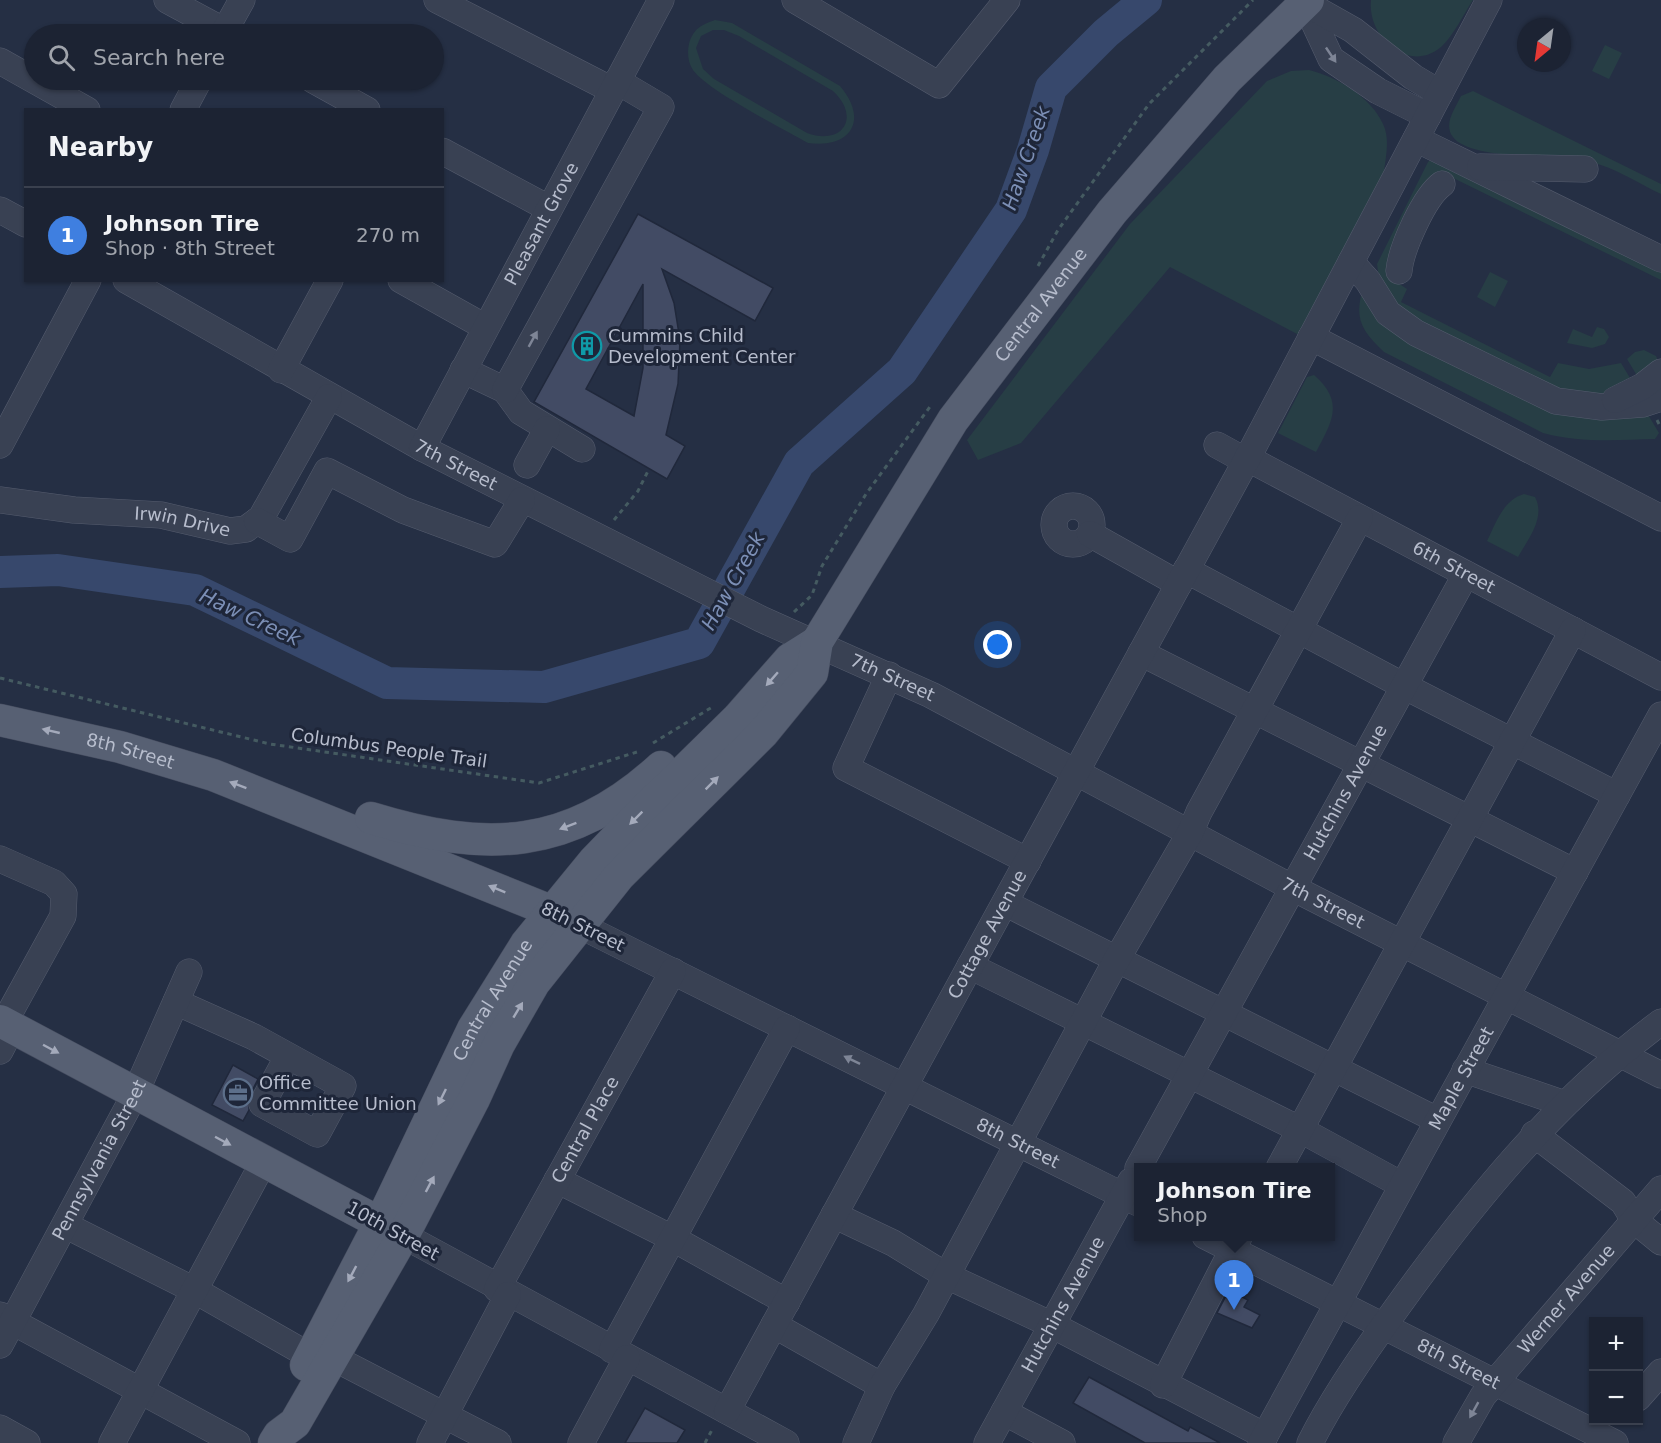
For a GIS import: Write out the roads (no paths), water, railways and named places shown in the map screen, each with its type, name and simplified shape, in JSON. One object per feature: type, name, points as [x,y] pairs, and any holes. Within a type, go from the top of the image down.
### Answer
[{"type":"main road","name":"Central Avenue","points":[[277,1439],[280,1413],[321,1357],[516,1013],[551,960],[651,843],[763,733],[812,673],[817,642],[960,411],[1112,212],[1227,79],[1307,1]]},
{"type":"main road","name":"Central Avenue","points":[[391,1230],[479,1019],[509,968],[551,911],[728,710],[790,659],[817,642]]},
{"type":"main road","points":[[270,797],[324,803],[403,828],[461,839],[510,840],[559,830],[602,813],[642,785],[728,710]]},
{"type":"main road","name":"8th Street","points":[[0,720],[120,747],[213,775],[551,911]]},
{"type":"main road","name":"10th Street","points":[[4,1033],[135,1095],[391,1230]]},
{"type":"street","points":[[167,0],[209,24]]},
{"type":"street","points":[[231,24],[242,0]]},
{"type":"street","points":[[437,0],[661,107],[504,390]]},
{"type":"street","name":"Pleasant Grove","points":[[422,448],[661,0]]},
{"type":"street","points":[[795,0],[939,85],[1007,0]]},
{"type":"street","name":"Cottage Avenue","points":[[720,1420],[1247,459],[1489,0]]},
{"type":"street","points":[[1307,1],[1353,30],[1413,77],[1440,93]]},
{"type":"street","points":[[1307,1],[1331,59],[1378,91],[1428,116]]},
{"type":"street","points":[[0,61],[24,75]]},
{"type":"street","points":[[51,90],[83,108]]},
{"type":"street","points":[[184,108],[194,90]]},
{"type":"street","points":[[331,90],[363,108]]},
{"type":"street","points":[[1416,139],[1661,259]]},
{"type":"street","points":[[444,152],[548,208]]},
{"type":"street","points":[[1473,167],[1585,170]]},
{"type":"street","points":[[1399,271],[1401,256],[1434,190],[1442,184]]},
{"type":"street","points":[[0,210],[24,223]]},
{"type":"street","points":[[1351,262],[1368,280],[1388,313],[1416,333],[1556,401],[1602,407],[1643,404],[1661,398]]},
{"type":"street","points":[[0,445],[87,282]]},
{"type":"street","name":"7th Street","points":[[129,282],[329,397],[522,500],[761,619],[931,694],[1293,888],[1661,1075]]},
{"type":"street","points":[[282,370],[329,282]]},
{"type":"street","points":[[405,282],[485,327]]},
{"type":"street","points":[[1311,337],[1661,518]]},
{"type":"street","points":[[463,370],[504,390],[521,412],[582,449]]},
{"type":"street","points":[[1602,407],[1643,386],[1661,372]]},
{"type":"street","name":"Irwin Drive","points":[[0,500],[74,510],[161,515],[230,531],[246,529],[257,521],[329,397]]},
{"type":"street","points":[[527,465],[547,429]]},
{"type":"street","name":"6th Street","points":[[1217,445],[1661,677]]},
{"type":"street","points":[[293,460],[323,478]]},
{"type":"street","points":[[257,521],[290,539],[327,471],[403,510],[495,544],[522,500]]},
{"type":"street","points":[[856,1443],[882,1386],[947,1276],[1085,1024],[1117,959],[1190,833],[1198,812],[1360,518]]},
{"type":"street","points":[[1090,534],[1299,630],[1617,795]]},
{"type":"street","name":"Hutchins Avenue","points":[[1141,1163],[1466,574]]},
{"type":"street","points":[[1281,1163],[1336,1067],[1401,942],[1454,851],[1468,820],[1573,630]]},
{"type":"street","points":[[1141,653],[1575,872]]},
{"type":"street","points":[[889,675],[846,768],[1028,861]]},
{"type":"street","name":"Maple Street","points":[[1263,1439],[1661,715]]},
{"type":"street","points":[[0,859],[54,883],[64,894],[63,916],[9,1014],[4,1033]]},
{"type":"street","points":[[1005,903],[1336,1067],[1437,1120]]},
{"type":"street","name":"8th Street","points":[[551,911],[1130,1199]]},
{"type":"street","points":[[970,966],[1301,1130],[1402,1185]]},
{"type":"street","name":"Central Place","points":[[430,1443],[557,1180],[673,971]]},
{"type":"street","name":"Pennsylvania Street","points":[[0,1345],[6,1318],[65,1225],[135,1095],[189,972]]},
{"type":"street","points":[[176,1002],[255,1037],[288,1056]]},
{"type":"street","points":[[1310,1443],[1382,1326],[1438,1248],[1534,1134],[1619,1053],[1661,1022]]},
{"type":"street","points":[[580,1443],[672,1238],[787,1028]]},
{"type":"street","points":[[1465,1070],[1565,1104]]},
{"type":"street","points":[[1534,1134],[1623,1202],[1634,1220],[1661,1242]]},
{"type":"street","points":[[112,1443],[263,1163]]},
{"type":"street","points":[[557,1180],[672,1238],[786,1302]]},
{"type":"street","name":"Hutchins Avenue","points":[[987,1443],[1052,1326],[1130,1199],[1134,1184]]},
{"type":"street","name":"Werner Avenue","points":[[1456,1443],[1482,1396],[1661,1189]]},
{"type":"street","points":[[834,1215],[893,1243],[947,1276],[1052,1326],[1263,1439]]},
{"type":"street","points":[[65,1225],[321,1357],[498,1443]]},
{"type":"street","name":"10th Street","points":[[391,1230],[619,1354],[720,1420],[786,1443]]},
{"type":"street","points":[[1163,1385],[1236,1243]]},
{"type":"street","name":"8th Street","points":[[1236,1243],[1337,1303],[1494,1382],[1613,1437]]},
{"type":"street","points":[[6,1318],[237,1443]]},
{"type":"street","points":[[774,1325],[882,1386]]},
{"type":"street","points":[[1643,1392],[1661,1372]]},
{"type":"street","points":[[1004,1412],[1062,1443]]},
{"type":"street","points":[[0,1428],[27,1443]]},
{"type":"waterway","name":"Haw Creek","points":[[0,572],[58,570],[195,590],[387,683],[544,687],[699,643],[799,463],[902,371],[1011,210],[1033,150],[1051,88],[1106,33],[1146,0]]},
{"type":"place","name":"Cummins Child Development Center","points":[[587,346]]},
{"type":"place","name":"Office Committee Union","points":[[238,1093]]},
{"type":"place","name":"Johnson Tire","points":[[1234,1310]]}]
